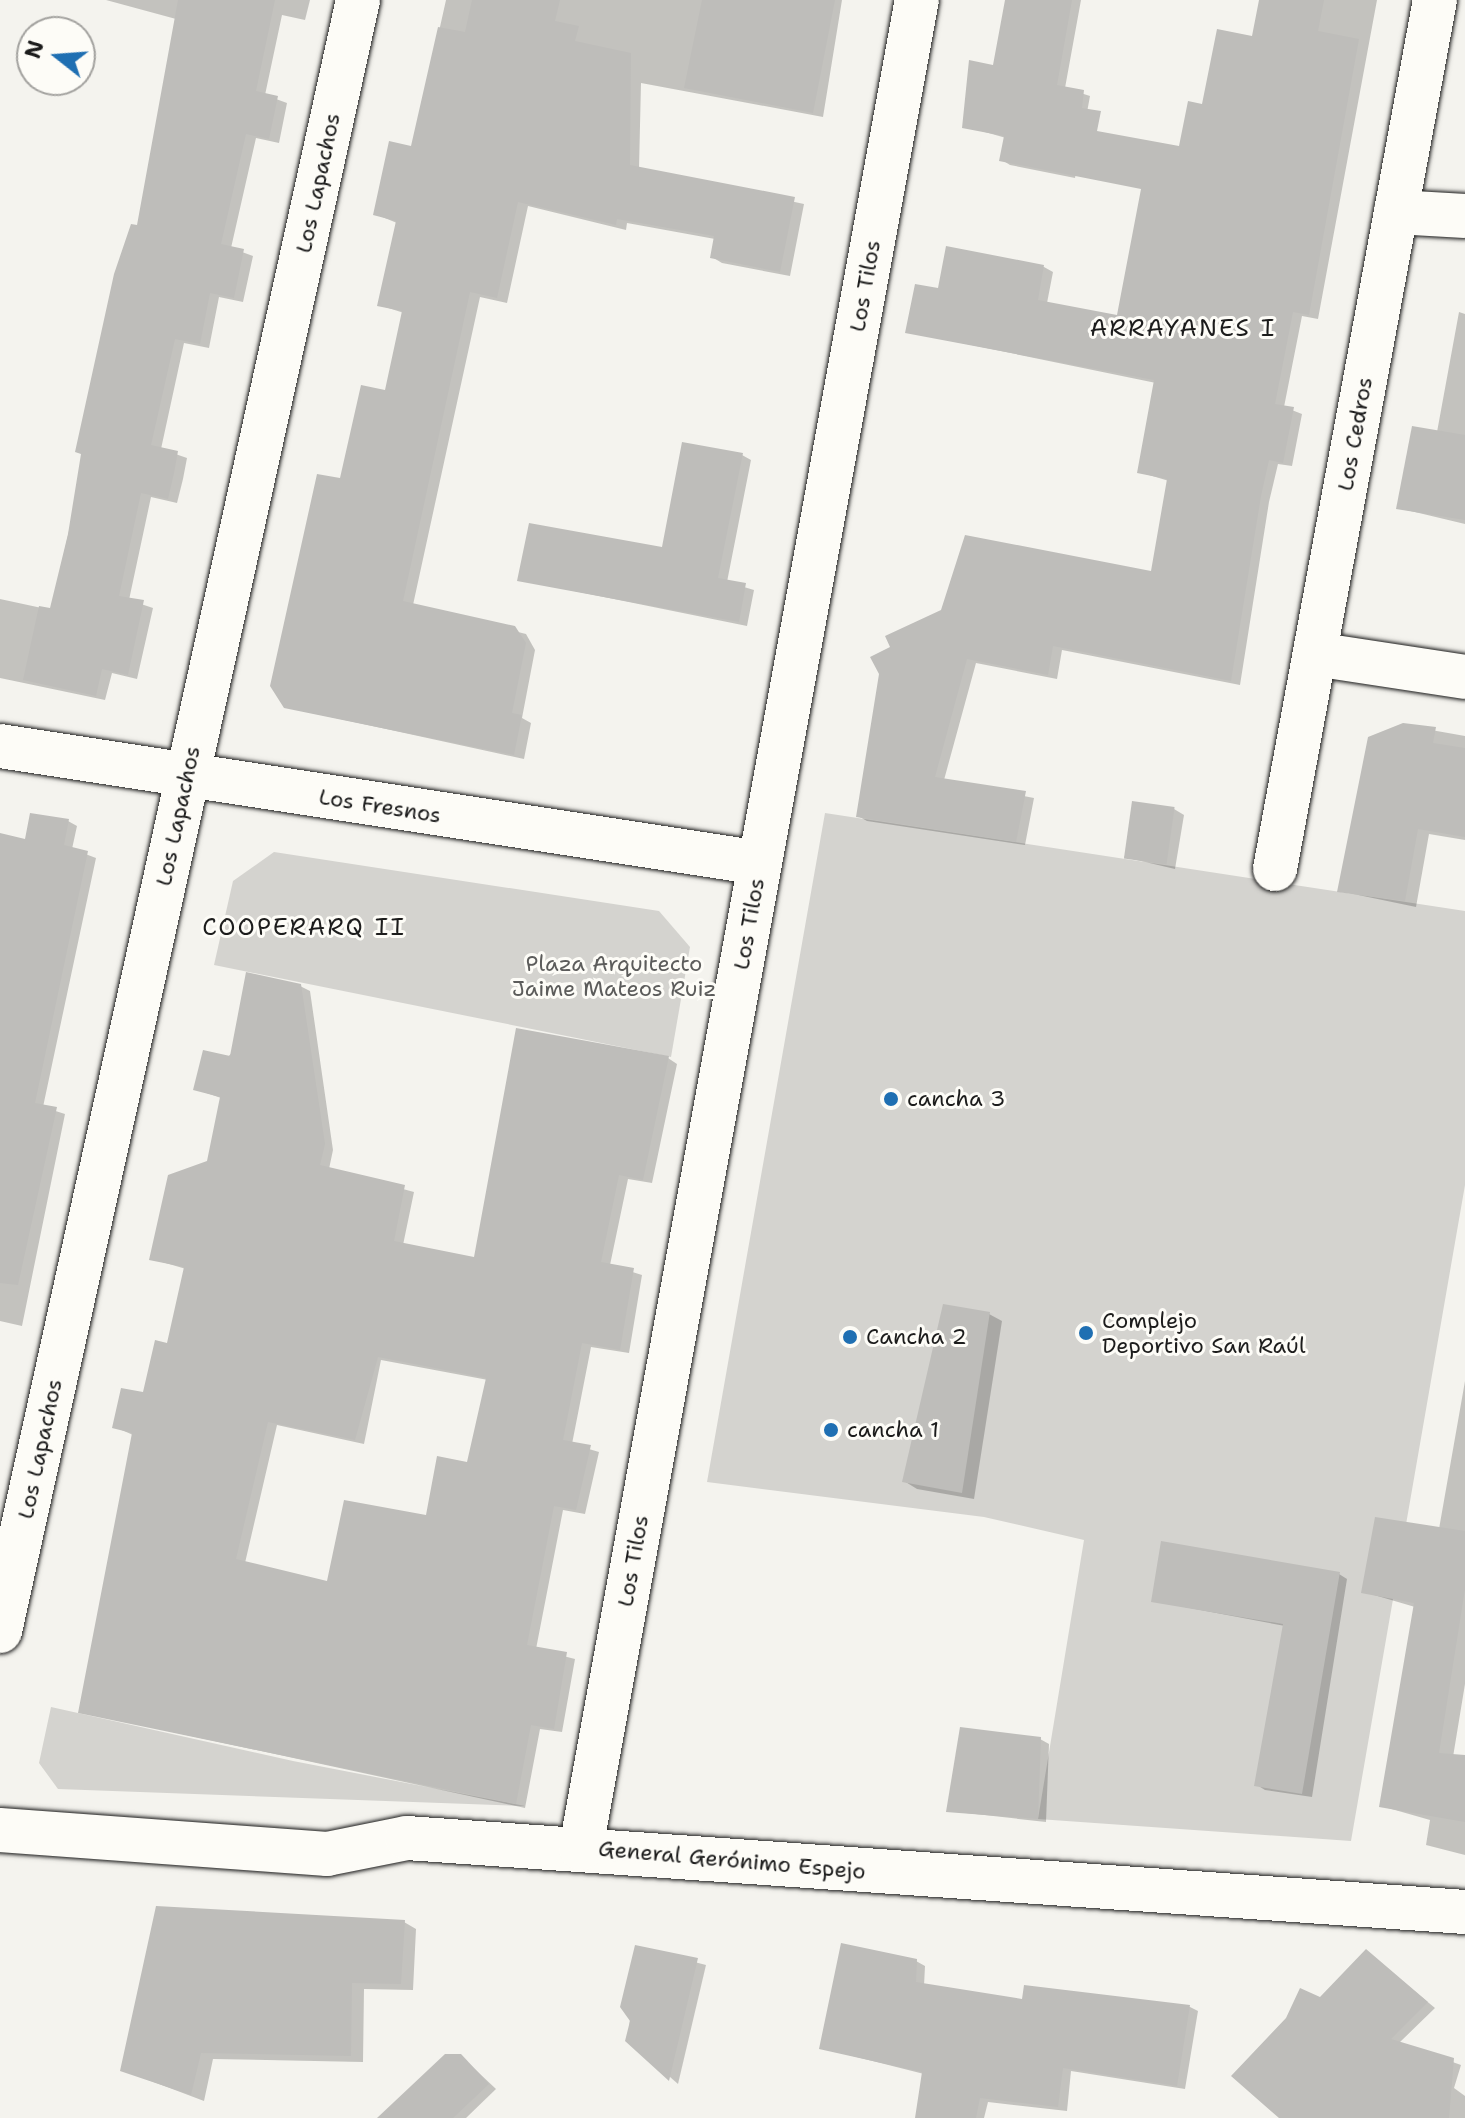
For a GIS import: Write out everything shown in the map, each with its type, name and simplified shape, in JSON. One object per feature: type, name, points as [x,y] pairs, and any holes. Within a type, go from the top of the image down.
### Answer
[{"type":"street","name":"Los Lapachos","points":[[0,1631],[358,0]]},
{"type":"street","name":"Los Tilos","points":[[581,1848],[917,0]]},
{"type":"street","name":"Los Cedros","points":[[1275,869],[1435,0]]},
{"type":"street","points":[[1396,212],[1465,216]]},
{"type":"street","points":[[1315,654],[1465,677]]},
{"type":"street","name":"Los Fresnos","points":[[0,746],[760,863]]},
{"type":"street","name":"General Gerónimo Espejo","points":[[0,1830],[327,1854],[407,1838],[1465,1912]]},
{"type":"green space","name":"Complejo Deportivo San Raúl","points":[[825,813],[1465,911],[1465,1185],[1351,1841],[1038,1819],[1084,1540],[984,1517],[707,1482]]},
{"type":"green space","name":"Plaza Arquitecto Jaime Mateos Ruiz","points":[[274,852],[659,911],[690,947],[671,1057],[214,965],[233,881]]},
{"type":"green space","points":[[51,1707],[293,1761],[525,1806],[58,1789],[39,1763]]},
{"type":"building","points":[[178,0],[275,0],[256,91],[278,96],[269,139],[246,134],[221,244],[244,249],[234,298],[210,293],[200,344],[175,339],[151,445],[178,451],[174,473],[168,499],[141,493],[119,596],[144,600],[128,675],[102,669],[96,696],[23,680],[39,606],[50,608],[68,534],[81,454],[75,452],[114,274],[131,224],[137,225]]},
{"type":"building","points":[[472,0],[560,0],[555,21],[579,26],[575,41],[631,53],[630,165],[795,197],[780,272],[710,258],[714,236],[617,219],[616,225],[518,202],[497,298],[470,292],[403,601],[515,626],[526,643],[512,713],[522,715],[514,755],[284,708],[270,686],[317,474],[340,478],[361,385],[385,390],[402,311],[377,306],[396,221],[373,215],[389,141],[411,146],[438,27],[465,32]]},
{"type":"building","points":[[702,0],[835,0],[813,113],[684,88]]},
{"type":"building","points":[[1005,0],[1072,0],[1057,85],[1084,90],[1082,108],[1101,111],[1097,131],[1179,146],[1188,101],[1202,104],[1217,29],[1252,36],[1259,0],[1324,0],[1318,31],[1359,39],[1309,315],[1293,312],[1275,404],[1294,407],[1283,463],[1269,460],[1231,681],[1053,646],[1048,675],[967,659],[935,777],[1026,791],[1016,842],[856,817],[879,674],[870,657],[890,647],[885,636],[941,610],[965,535],[1151,571],[1167,479],[1137,473],[1154,380],[905,333],[915,284],[938,288],[946,246],[1044,265],[1038,300],[1117,315],[1141,189],[999,161],[1004,136],[962,128],[969,60],[993,65]]},
{"type":"building","points":[[1412,426],[1465,435],[1465,520],[1396,509]]},
{"type":"building","points":[[682,442],[743,453],[718,578],[746,583],[739,622],[517,581],[529,523],[662,547]]},
{"type":"building","points":[[1403,723],[1436,727],[1433,743],[1465,748],[1465,837],[1418,829],[1405,901],[1337,892],[1368,737]]},
{"type":"building","points":[[1132,801],[1175,807],[1167,864],[1124,858]]},
{"type":"building","points":[[30,813],[69,819],[64,845],[88,851],[35,1103],[57,1107],[18,1285],[0,1283],[0,833],[25,839]]},
{"type":"building","points":[[246,972],[301,984],[325,1144],[320,1165],[405,1185],[394,1241],[474,1257],[516,1028],[669,1056],[643,1180],[619,1175],[601,1262],[634,1268],[620,1350],[582,1343],[563,1440],[591,1445],[576,1510],[554,1506],[527,1645],[567,1652],[554,1729],[531,1725],[516,1804],[78,1713],[132,1433],[112,1428],[121,1388],[143,1392],[155,1340],[167,1343],[184,1267],[149,1260],[168,1175],[207,1161],[220,1097],[193,1090],[203,1050],[230,1056]],"holes":[[[378,1357],[486,1378],[467,1462],[437,1456],[426,1515],[344,1500],[327,1581],[236,1559],[268,1422],[355,1440]]]},
{"type":"building","points":[[943,1304],[990,1312],[962,1493],[902,1482]]},
{"type":"building","points":[[1375,1517],[1465,1531],[1465,1589],[1439,1753],[1465,1755],[1465,1822],[1379,1807],[1414,1603],[1361,1593]]},
{"type":"building","points":[[1161,1541],[1340,1572],[1302,1794],[1254,1786],[1283,1624],[1151,1602]]},
{"type":"building","points":[[960,1727],[1041,1737],[1038,1819],[946,1812]]},
{"type":"building","points":[[156,1906],[405,1920],[401,1984],[352,1983],[351,2056],[201,2053],[191,2095],[120,2071]]},
{"type":"building","points":[[841,1943],[917,1959],[916,1982],[1022,1999],[1024,1985],[1190,2005],[1177,2086],[1063,2068],[1058,2107],[980,2098],[976,2118],[915,2118],[922,2072],[819,2049]]},
{"type":"building","points":[[635,1945],[698,1958],[669,2081],[625,2041],[630,2021],[620,2007]]},
{"type":"building","points":[[1366,1949],[1428,2002],[1391,2039],[1454,2058],[1449,2118],[1279,2118],[1231,2076],[1286,2018],[1300,1988],[1320,1997]]},
{"type":"building","points":[[445,2054],[461,2054],[489,2084],[453,2118],[377,2118]]},
{"type":"place","name":"cancha 3","points":[[891,1099]]},
{"type":"place","name":"Complejo Deportivo San Raúl","points":[[1086,1333]]},
{"type":"place","name":"Cancha 2","points":[[850,1337]]},
{"type":"place","name":"cancha 1","points":[[831,1430]]},
{"type":"district","name":"ARRAYANES I","points":[[1183,329]]},
{"type":"district","name":"COOPERARQ II","points":[[304,928]]}]
